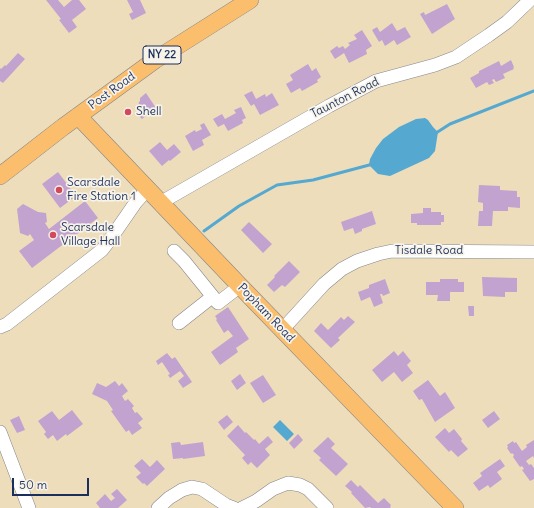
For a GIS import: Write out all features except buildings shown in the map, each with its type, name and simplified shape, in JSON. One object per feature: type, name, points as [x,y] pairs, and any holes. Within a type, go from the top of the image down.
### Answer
[{"type":"main road","name":"Post Road","points":[[0,176],[78,116],[155,60],[245,1]]},
{"type":"main road","name":"Popham Road","points":[[78,116],[282,330],[455,508]]},
{"type":"street","name":"Taunton Road","points":[[160,203],[328,106],[376,81],[435,65],[456,56],[473,46],[506,22],[530,0]]},
{"type":"street","points":[[0,327],[7,324],[102,250],[136,202],[148,190]]},
{"type":"street","points":[[174,251],[218,303],[240,286]]},
{"type":"street","name":"Tisdale Road","points":[[282,330],[324,284],[342,269],[357,261],[378,254],[392,251],[534,252]]},
{"type":"street","points":[[179,323],[212,297]]},
{"type":"street","points":[[0,432],[29,508]]},
{"type":"street","points":[[242,508],[256,501],[273,488],[294,483],[308,489],[327,508]]},
{"type":"street","points":[[158,508],[169,498],[182,490],[192,487],[202,489],[226,505],[234,508]]},
{"type":"water","points":[[425,118],[438,132],[435,151],[429,158],[390,176],[378,174],[369,165],[370,159],[383,139],[399,127],[416,119]]},
{"type":"water","points":[[280,420],[294,434],[287,441],[273,427]]},
{"type":"waterway","points":[[436,133],[450,124],[534,91]]},
{"type":"waterway","points":[[204,231],[239,206],[277,185],[313,180],[373,164]]},
{"type":"place","name":"Shell","points":[[128,112]]},
{"type":"place","name":"Scarsdale Fire Station 1","points":[[59,190]]},
{"type":"place","name":"Scarsdale Village Hall","points":[[53,235]]}]
